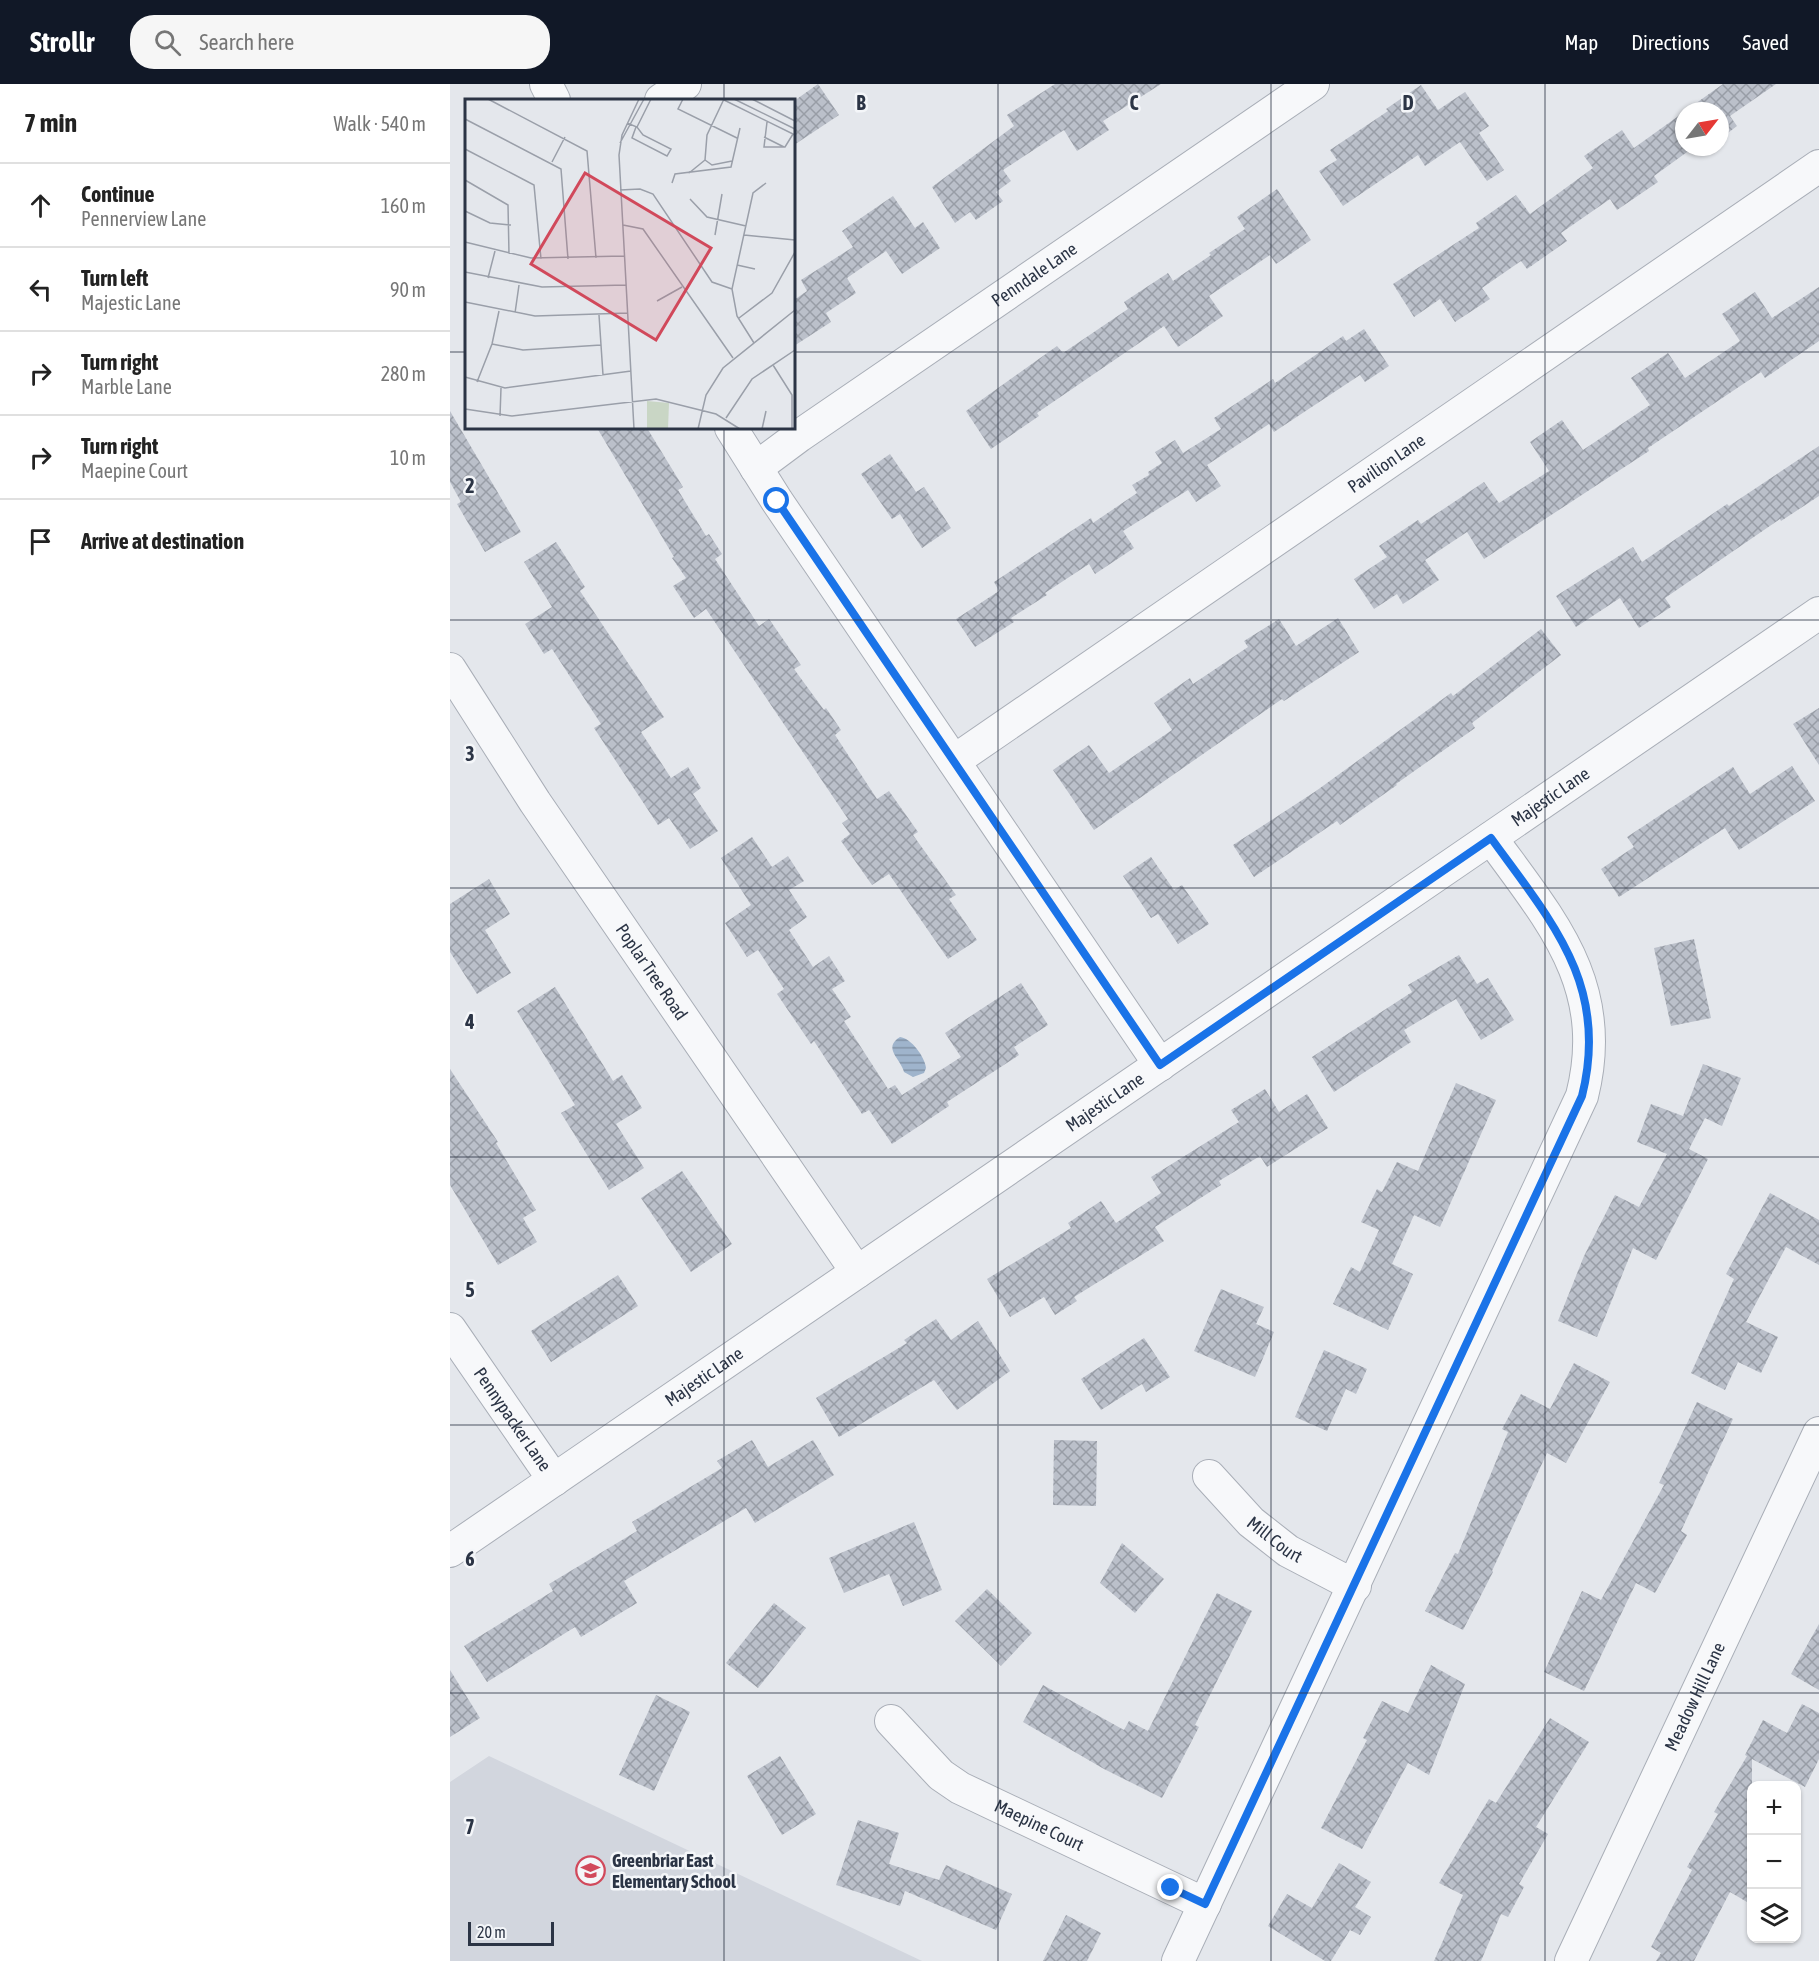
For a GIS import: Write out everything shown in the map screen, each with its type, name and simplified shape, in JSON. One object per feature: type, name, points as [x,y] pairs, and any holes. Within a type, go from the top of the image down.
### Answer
[{"type":"street","points":[[546,84],[554,99]]},
{"type":"street","points":[[662,99],[685,84]]},
{"type":"street","name":"Penndale Lane","points":[[756,468],[799,436],[1313,84]]},
{"type":"street","name":"Pavilion Lane","points":[[954,761],[1819,166]]},
{"type":"street","points":[[732,429],[777,501],[1160,1065]]},
{"type":"street","name":"Majestic Lane","points":[[450,1551],[1819,613]]},
{"type":"street","name":"Poplar Tree Road","points":[[450,669],[535,801],[857,1272]]},
{"type":"street","points":[[1178,1961],[1582,1096],[1587,1075],[1589,1046],[1588,1015],[1581,984],[1570,956],[1546,915],[1491,838]]},
{"type":"street","name":"Pennypacker Lane","points":[[450,1329],[554,1480]]},
{"type":"street","name":"Meadow Hill Lane","points":[[1571,1961],[1819,1433]]},
{"type":"street","name":"Mill Court","points":[[1209,1476],[1251,1522],[1288,1551],[1354,1586]]},
{"type":"street","name":"Maepine Court","points":[[891,1721],[941,1774],[960,1788],[1205,1904]]},
{"type":"shaded area","name":"Greenbriar East Elementary School","points":[[489,1756],[922,1961],[450,1961],[450,1782]]},
{"type":"water","points":[[900,1037],[913,1044],[920,1054],[926,1068],[924,1073],[913,1077],[904,1072],[893,1049],[895,1041]]},
{"type":"building","points":[[818,84],[839,115],[795,144],[795,100]]},
{"type":"building","points":[[1055,84],[1161,84],[1103,121],[1109,130],[1077,151],[1064,130],[1003,170],[1011,181],[996,192],[1003,201],[976,220],[970,212],[955,223],[932,187],[1014,126],[1007,115]]},
{"type":"building","points":[[1723,84],[1776,84],[1730,116],[1737,126],[1729,132],[1729,102],[1698,102]]},
{"type":"building","points":[[1421,85],[1438,110],[1465,92],[1489,126],[1479,133],[1504,170],[1487,181],[1460,142],[1425,166],[1418,155],[1343,206],[1319,171],[1337,160],[1330,150],[1388,111],[1386,109]]},
{"type":"building","points":[[1675,118],[1675,156],[1682,156],[1654,176],[1658,182],[1617,210],[1610,199],[1561,233],[1567,241],[1527,269],[1521,261],[1482,288],[1490,299],[1455,322],[1440,299],[1414,317],[1393,284],[1479,228],[1476,223],[1516,195],[1530,214],[1593,168],[1584,156],[1622,130],[1634,148]]},
{"type":"building","points":[[1277,189],[1311,240],[1276,264],[1270,255],[1209,296],[1223,316],[1178,347],[1164,326],[1037,413],[1039,416],[991,449],[966,411],[1057,346],[1063,353],[1128,309],[1124,302],[1168,273],[1173,281],[1211,255],[1209,253],[1245,229],[1237,217]]},
{"type":"building","points":[[893,196],[915,228],[923,222],[940,248],[902,274],[886,251],[847,278],[856,293],[826,313],[831,322],[795,345],[795,299],[807,291],[801,280],[853,247],[842,231]]},
{"type":"building","points":[[1819,287],[1819,341],[1765,378],[1761,372],[1648,448],[1649,451],[1484,559],[1467,532],[1425,560],[1439,580],[1403,604],[1397,594],[1374,609],[1354,579],[1387,557],[1379,546],[1418,520],[1421,524],[1484,482],[1499,503],[1549,471],[1530,442],[1562,420],[1583,450],[1650,405],[1631,378],[1668,353],[1685,378],[1740,341],[1722,314],[1755,292],[1772,318]]},
{"type":"building","points":[[1364,329],[1389,366],[1365,382],[1360,375],[1274,432],[1269,424],[1207,465],[1221,486],[1196,502],[1188,490],[1123,531],[1134,548],[1095,574],[1089,564],[1011,618],[1014,622],[975,647],[956,619],[999,591],[994,582],[1091,518],[1093,523],[1137,493],[1132,485],[1149,475],[1148,472],[1162,463],[1155,452],[1175,440],[1183,453],[1221,429],[1214,418],[1273,379],[1275,383],[1343,336],[1346,341]]},
{"type":"building","points":[[450,411],[521,532],[485,552],[457,504],[461,502],[450,482]]},
{"type":"building","points":[[598,429],[648,429],[683,487],[678,490],[706,536],[709,534],[722,554],[715,559],[759,626],[769,619],[801,665],[794,669],[841,730],[835,735],[877,799],[889,791],[918,832],[913,835],[956,895],[949,899],[977,940],[948,959],[889,874],[872,885],[841,841],[850,834],[842,823],[848,819],[706,609],[694,618],[673,586],[686,578],[672,558],[674,557]]},
{"type":"building","points":[[1819,446],[1819,496],[1781,521],[1780,519],[1665,598],[1671,607],[1639,628],[1620,598],[1576,627],[1556,596],[1633,547],[1642,562],[1727,504],[1729,506]]},
{"type":"building","points":[[890,454],[916,492],[924,487],[951,528],[922,548],[900,514],[892,519],[861,474]]},
{"type":"building","points":[[556,542],[585,587],[580,591],[664,717],[641,732],[671,778],[688,767],[701,788],[693,794],[718,831],[690,849],[669,818],[658,825],[594,728],[601,724],[552,649],[544,654],[525,624],[552,607],[524,562]]},
{"type":"building","points":[[1338,618],[1359,652],[1284,701],[1282,699],[1094,830],[1053,770],[1089,745],[1109,773],[1172,730],[1154,703],[1190,678],[1193,684],[1248,647],[1244,641],[1279,619],[1296,646]]},
{"type":"building","points":[[1541,629],[1561,655],[1472,723],[1475,728],[1397,785],[1340,825],[1337,821],[1254,877],[1233,845],[1316,791],[1451,693],[1453,696]]},
{"type":"building","points":[[1819,708],[1819,765],[1793,724]]},
{"type":"building","points":[[1792,766],[1815,801],[1739,850],[1725,828],[1619,897],[1601,869],[1634,847],[1627,837],[1733,767],[1750,794]]},
{"type":"building","points":[[752,837],[772,867],[788,856],[804,881],[789,890],[807,917],[789,930],[813,967],[829,956],[845,981],[832,989],[851,1017],[844,1021],[888,1089],[895,1085],[902,1095],[961,1057],[945,1033],[1021,983],[1048,1025],[1014,1047],[1019,1055],[947,1102],[949,1106],[892,1144],[869,1110],[862,1114],[814,1041],[811,1044],[777,994],[784,989],[758,950],[747,957],[725,923],[751,905],[721,858]]},
{"type":"building","points":[[1151,857],[1174,890],[1182,885],[1209,924],[1178,944],[1158,914],[1151,918],[1123,876]]},
{"type":"building","points":[[489,879],[510,914],[485,930],[511,973],[477,994],[450,952],[450,904]]},
{"type":"building","points":[[1694,939],[1711,1018],[1671,1026],[1654,948]]},
{"type":"building","points":[[1459,955],[1477,984],[1488,978],[1514,1020],[1481,1040],[1456,999],[1404,1030],[1411,1042],[1334,1092],[1312,1057],[1412,992],[1408,985]]},
{"type":"building","points":[[555,987],[613,1081],[622,1075],[642,1108],[616,1124],[644,1168],[609,1190],[561,1113],[575,1105],[517,1011]]},
{"type":"building","points":[[1703,1064],[1741,1078],[1722,1126],[1705,1118],[1689,1149],[1708,1159],[1656,1260],[1633,1248],[1597,1337],[1558,1321],[1584,1256],[1615,1195],[1639,1207],[1667,1154],[1637,1142],[1651,1104],[1683,1116]]},
{"type":"building","points":[[450,1069],[498,1142],[496,1143],[536,1210],[523,1218],[537,1242],[498,1265],[450,1185]]},
{"type":"building","points":[[1456,1083],[1496,1100],[1440,1227],[1414,1215],[1392,1264],[1413,1274],[1388,1330],[1333,1304],[1351,1267],[1360,1272],[1379,1230],[1361,1222],[1377,1189],[1382,1192],[1397,1162],[1418,1171]]},
{"type":"building","points":[[1265,1089],[1279,1112],[1307,1094],[1328,1128],[1267,1167],[1260,1156],[1219,1181],[1221,1185],[1155,1227],[1164,1241],[1074,1297],[1077,1301],[1055,1315],[1044,1297],[1010,1317],[987,1279],[1071,1228],[1068,1223],[1101,1201],[1116,1223],[1161,1193],[1151,1177],[1239,1122],[1231,1110]]},
{"type":"building","points":[[682,1171],[732,1244],[691,1272],[641,1198]]},
{"type":"building","points":[[1770,1193],[1819,1220],[1819,1265],[1786,1247],[1746,1322],[1778,1337],[1761,1373],[1738,1362],[1725,1390],[1691,1373],[1734,1279],[1726,1274]]},
{"type":"building","points":[[618,1275],[638,1306],[551,1362],[531,1331]]},
{"type":"building","points":[[1221,1289],[1264,1307],[1256,1324],[1274,1332],[1255,1377],[1194,1351]]},
{"type":"building","points":[[936,1319],[951,1340],[978,1321],[1010,1371],[957,1410],[934,1380],[839,1437],[816,1398],[907,1343],[904,1340]]},
{"type":"building","points":[[1144,1338],[1170,1377],[1146,1392],[1142,1384],[1101,1410],[1081,1379]]},
{"type":"building","points":[[1324,1350],[1367,1369],[1356,1394],[1346,1389],[1327,1431],[1295,1417]]},
{"type":"building","points":[[1574,1363],[1610,1382],[1566,1463],[1547,1453],[1493,1572],[1463,1630],[1425,1611],[1455,1553],[1458,1554],[1508,1432],[1502,1429],[1521,1394],[1550,1409]]},
{"type":"building","points":[[1697,1402],[1733,1419],[1681,1531],[1687,1535],[1655,1593],[1636,1583],[1584,1691],[1544,1672],[1582,1591],[1601,1600],[1664,1485],[1659,1483]]},
{"type":"building","points":[[752,1440],[768,1467],[813,1440],[834,1475],[755,1523],[746,1508],[624,1581],[637,1603],[581,1637],[575,1627],[487,1682],[464,1646],[553,1591],[549,1584],[637,1531],[632,1522],[722,1468],[717,1461]]},
{"type":"building","points":[[1054,1440],[1097,1441],[1096,1506],[1053,1505]]},
{"type":"building","points":[[914,1522],[942,1590],[903,1606],[889,1574],[844,1593],[829,1558]]},
{"type":"building","points":[[1122,1543],[1164,1579],[1135,1613],[1100,1583]]},
{"type":"building","points":[[987,1589],[1032,1633],[1001,1666],[955,1621]]},
{"type":"building","points":[[1217,1593],[1252,1611],[1195,1725],[1199,1727],[1162,1798],[1104,1769],[1023,1722],[1043,1685],[1124,1730],[1129,1721],[1148,1731]]},
{"type":"building","points":[[774,1603],[806,1628],[758,1688],[726,1663]]},
{"type":"building","points":[[1819,1624],[1819,1690],[1791,1674]]},
{"type":"building","points":[[1431,1665],[1465,1684],[1429,1775],[1408,1763],[1362,1849],[1321,1828],[1367,1740],[1363,1738],[1382,1701],[1408,1713]]},
{"type":"building","points":[[450,1670],[480,1718],[450,1737]]},
{"type":"building","points":[[656,1695],[690,1712],[654,1791],[619,1775]]},
{"type":"building","points":[[1802,1704],[1819,1713],[1819,1759],[1805,1787],[1801,1785],[1801,1781],[1794,1781],[1752,1759],[1752,1781],[1747,1781],[1747,1902],[1730,1892],[1694,1961],[1656,1961],[1661,1953],[1651,1947],[1692,1870],[1687,1867],[1718,1814],[1714,1812],[1747,1756],[1745,1755],[1763,1720],[1787,1733]]},
{"type":"building","points":[[1550,1718],[1589,1742],[1536,1827],[1548,1834],[1519,1884],[1524,1887],[1508,1917],[1501,1914],[1481,1961],[1434,1961],[1463,1895],[1439,1883],[1489,1799],[1496,1803]]},
{"type":"building","points":[[780,1756],[816,1814],[782,1835],[747,1776]]},
{"type":"building","points":[[858,1820],[899,1833],[889,1864],[939,1880],[946,1865],[1012,1894],[996,1930],[905,1891],[900,1906],[836,1885]]},
{"type":"building","points":[[1339,1863],[1371,1882],[1355,1907],[1371,1917],[1360,1935],[1350,1930],[1331,1961],[1325,1961],[1268,1926],[1287,1894],[1312,1908]]},
{"type":"building","points":[[1066,1915],[1101,1933],[1087,1961],[1043,1961]]},
{"type":"place","name":"Greenbriar East Elementary School","points":[[591,1871]]},
{"type":"route","points":[[777,501],[1160,1065],[1491,838],[1546,915],[1570,956],[1581,984],[1588,1015],[1587,1075],[1582,1096],[1524,1224],[1205,1904],[1171,1888]]}]
